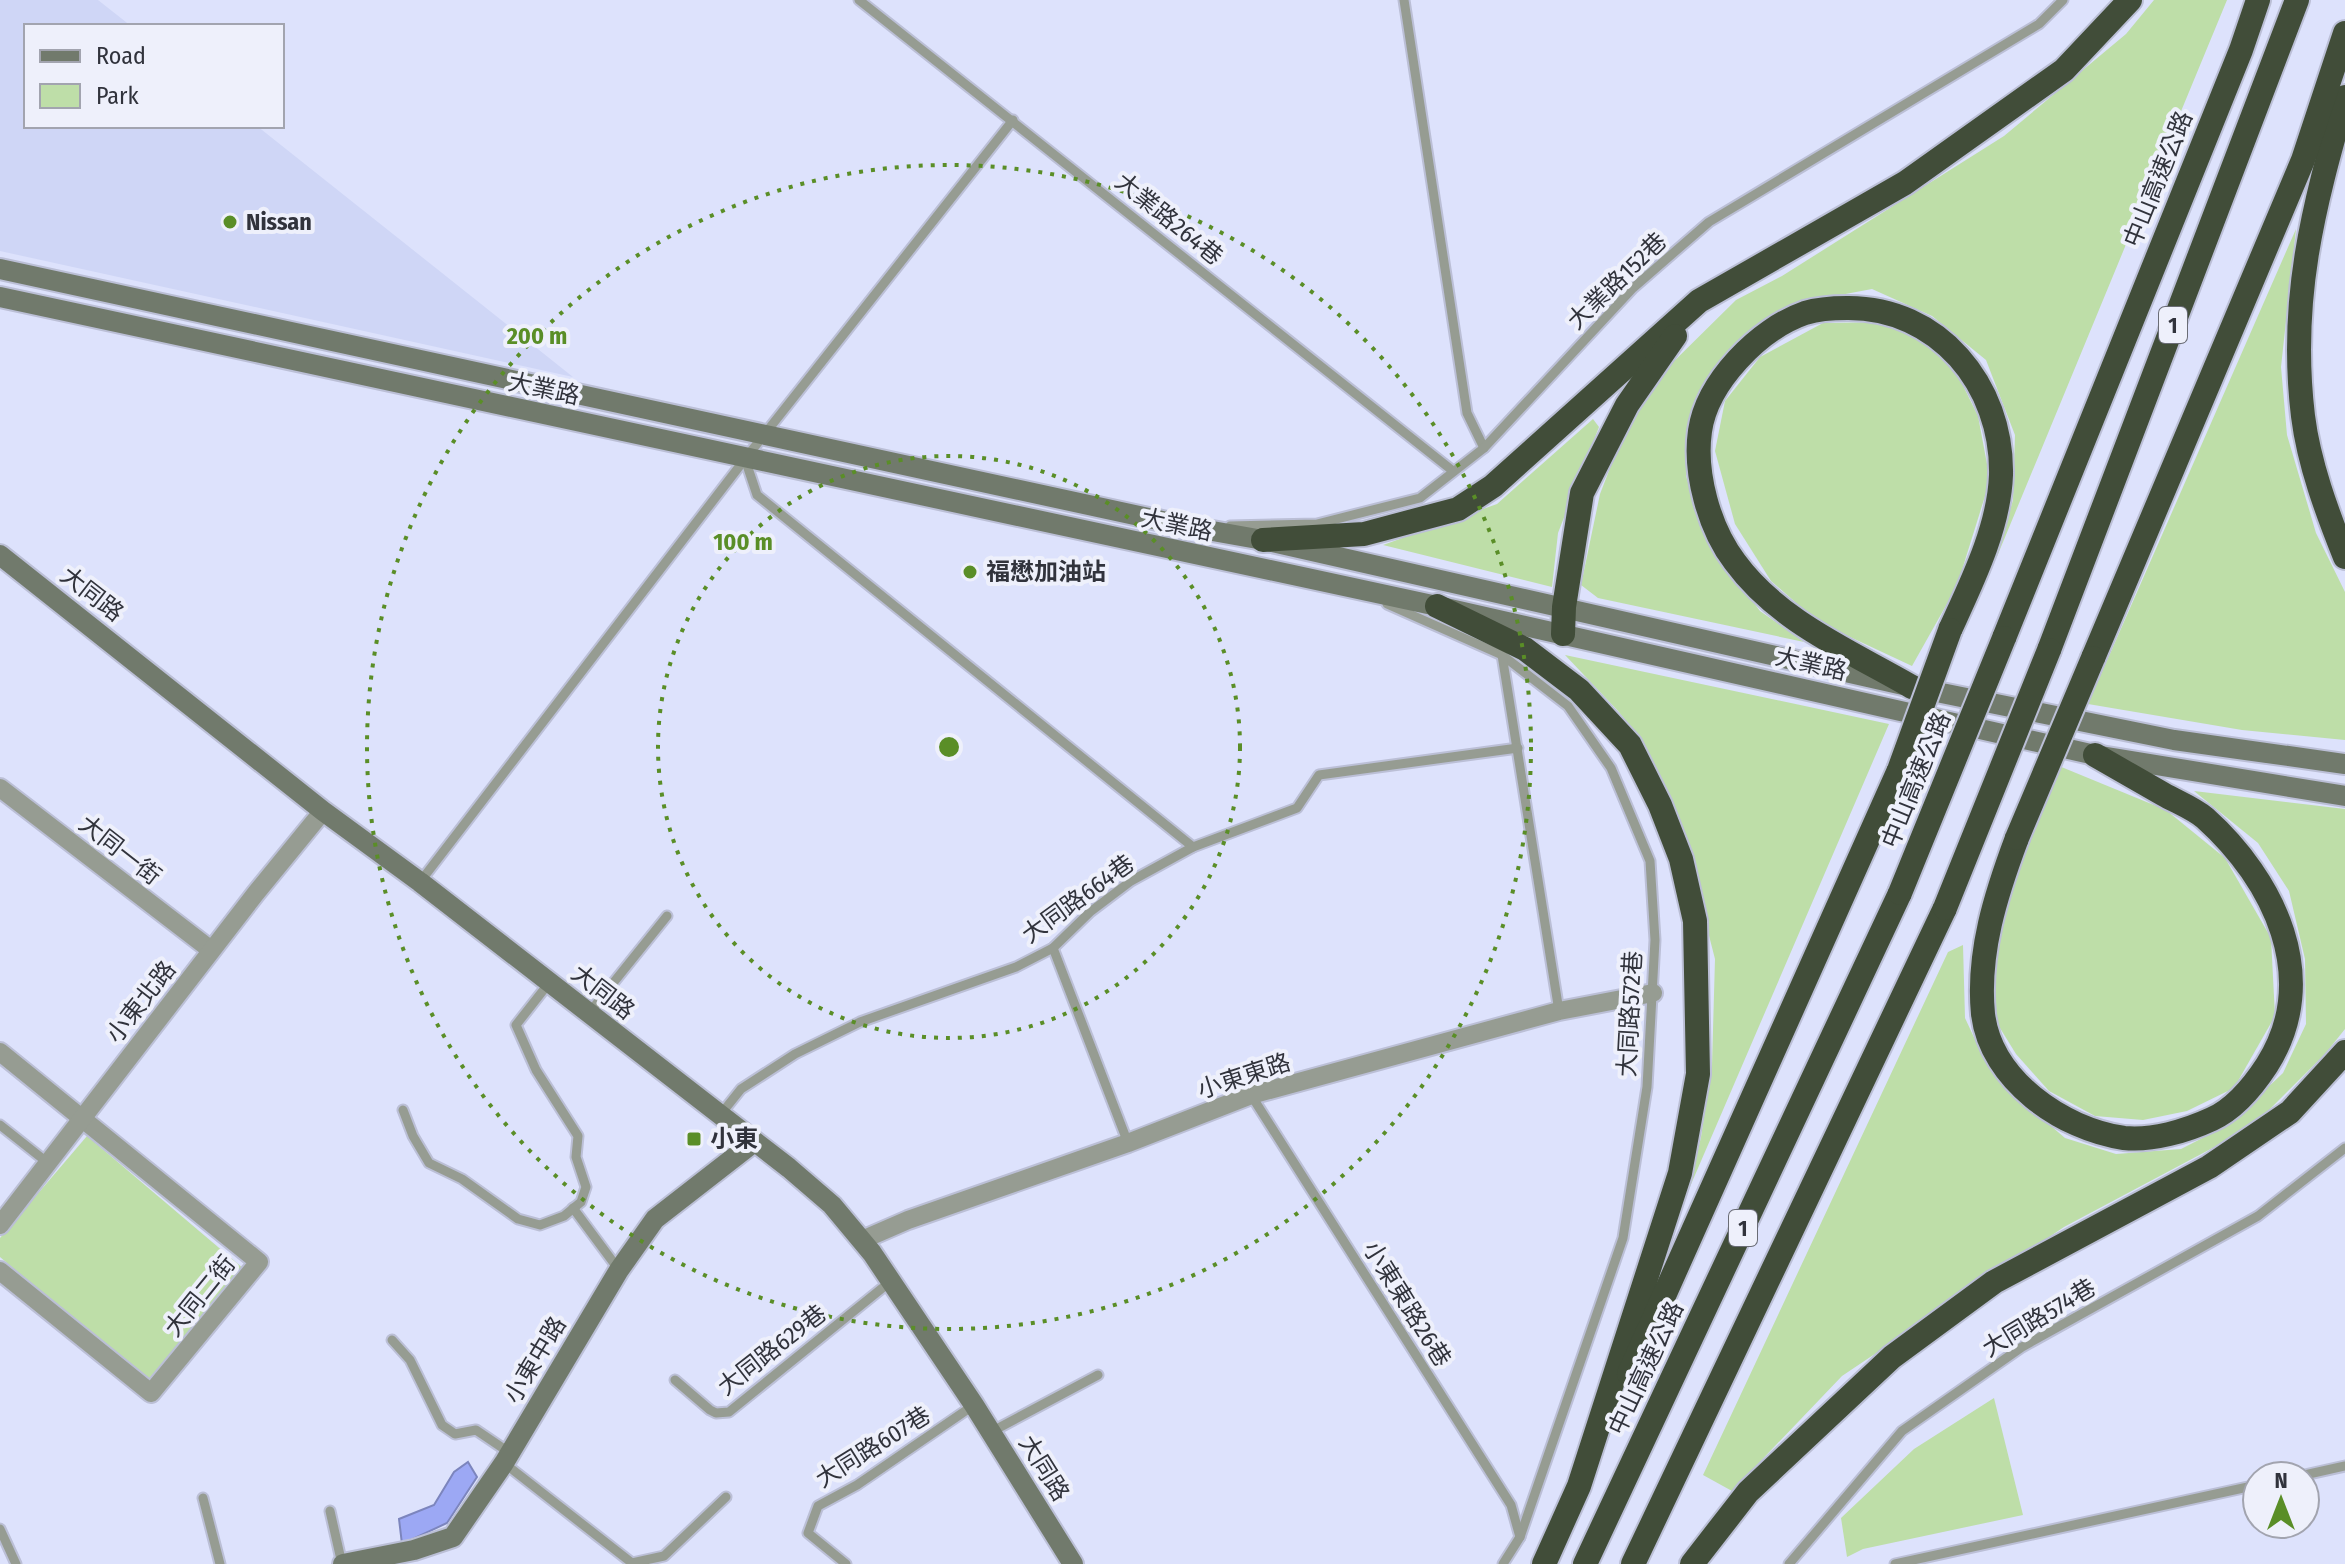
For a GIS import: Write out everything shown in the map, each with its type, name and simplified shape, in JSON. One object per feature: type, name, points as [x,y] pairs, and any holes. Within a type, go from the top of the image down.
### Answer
[{"type":"highway","points":[[1263,540],[1364,534],[1458,509],[1493,486],[1699,301],[1917,174],[2064,70],[2130,0]]},
{"type":"highway","name":"中山高速公路","points":[[1585,1564],[1900,893],[2241,50],[2258,0]]},
{"type":"highway","name":"1","points":[[1633,1564],[1945,908],[2049,650],[2297,0]]},
{"type":"highway","points":[[2095,755],[2202,816],[2232,845],[2261,885],[2279,920],[2290,956],[2292,986],[2289,1016],[2280,1044],[2261,1075],[2240,1099],[2214,1119],[2148,1138],[2125,1138],[2092,1131],[2056,1115],[2022,1087],[1994,1052],[1983,1016],[1984,958],[1994,899],[2303,160],[2345,33]]},
{"type":"highway","points":[[2345,97],[2323,172],[2305,255],[2298,334],[2303,419],[2324,505],[2345,557]]},
{"type":"highway","points":[[1563,634],[1564,607],[1582,493],[1627,405],[1699,301]]},
{"type":"highway","points":[[1544,1564],[1899,770],[1994,514],[2001,475],[1998,445],[1983,391],[1947,343],[1896,314],[1868,307],[1806,312],[1776,326],[1735,362],[1718,384],[1700,429],[1701,493],[1734,561],[1769,598],[1824,640],[1912,687]]},
{"type":"highway","points":[[1437,606],[1525,649],[1579,690],[1630,745],[1660,805],[1681,859],[1695,921],[1698,1074],[1680,1173],[1579,1486]]},
{"type":"highway","points":[[2290,1112],[2345,1052]]},
{"type":"highway","points":[[1692,1564],[1748,1492],[1892,1357],[1994,1282],[2209,1167],[2290,1112],[2345,1064]]},
{"type":"main road","name":"大業路","points":[[0,269],[765,436],[1263,540],[1912,687],[2174,740],[2345,764]]},
{"type":"main road","name":"大業路","points":[[0,297],[1437,606],[2095,755],[2345,796]]},
{"type":"main road","points":[[550,417],[557,390]]},
{"type":"main road","name":"大同路","points":[[0,555],[323,811],[420,882],[832,1205],[891,1281],[974,1405],[1073,1564]]},
{"type":"main road","name":"小東中路","points":[[342,1564],[414,1550],[453,1537],[507,1458],[619,1270],[655,1219],[754,1142]]},
{"type":"street","name":"大同一街","points":[[0,788],[211,950]]},
{"type":"street","name":"小東北路","points":[[0,1225],[211,950],[323,811]]},
{"type":"street","name":"小東東路","points":[[862,1240],[908,1220],[1128,1143],[1251,1095],[1559,1011],[1653,993]]},
{"type":"street","name":"大同二街","points":[[0,1052],[259,1262],[151,1393],[0,1271]]},
{"type":"lane","name":"大業路264巷","points":[[859,0],[1453,471]]},
{"type":"lane","points":[[1404,0],[1467,413],[1484,448]]},
{"type":"lane","name":"大業路152巷","points":[[1190,527],[1317,524],[1420,498],[1484,448],[1633,288],[1709,222],[2039,24],[2063,0]]},
{"type":"lane","points":[[420,882],[745,459],[1013,120]]},
{"type":"lane","points":[[745,459],[757,495],[1193,847]]},
{"type":"lane","name":"大同路572巷","points":[[1357,590],[1502,655],[1568,706],[1611,768],[1650,861],[1655,940],[1647,1087],[1623,1238],[1520,1537],[1503,1564]]},
{"type":"lane","points":[[1502,655],[1559,1011]]},
{"type":"lane","name":"大同路664巷","points":[[719,1116],[741,1089],[795,1054],[860,1022],[1016,967],[1053,948],[1090,912],[1131,881],[1193,847],[1297,808],[1319,775],[1518,748]]},
{"type":"lane","points":[[589,1014],[667,916]]},
{"type":"lane","points":[[1053,948],[1128,1143]]},
{"type":"lane","points":[[403,1110],[413,1136],[429,1163],[462,1179],[518,1219],[540,1225],[564,1216],[581,1202],[586,1187],[576,1157],[578,1136],[536,1070],[516,1025],[549,983]]},
{"type":"lane","name":"小東東路26巷","points":[[1251,1095],[1511,1505],[1520,1537]]},
{"type":"lane","points":[[0,1125],[48,1163]]},
{"type":"lane","name":"大同路574巷","points":[[1789,1564],[1902,1431],[2022,1347],[2258,1216],[2345,1148]]},
{"type":"lane","points":[[573,1208],[619,1270]]},
{"type":"lane","name":"大同路629巷","points":[[675,1380],[710,1410],[729,1412],[891,1281]]},
{"type":"lane","points":[[392,1340],[410,1360],[442,1425],[455,1434],[476,1430],[632,1564],[664,1556],[726,1497]]},
{"type":"lane","points":[[991,1432],[1098,1375]]},
{"type":"lane","name":"大同路607巷","points":[[846,1564],[808,1533],[818,1506],[857,1485],[974,1405]]},
{"type":"lane","points":[[2321,1471],[2345,1466]]},
{"type":"lane","points":[[1895,1564],[2241,1488]]},
{"type":"lane","points":[[203,1498],[220,1564]]},
{"type":"lane","points":[[330,1511],[342,1564]]},
{"type":"lane","points":[[0,1529],[16,1564]]},
{"type":"shaded area","points":[[0,0],[98,0],[128,24],[24,24],[24,128],[260,128],[573,377],[0,251]]},
{"type":"green space","points":[[2154,0],[2227,0],[1996,559],[2013,500],[2015,435],[1986,360],[1932,316],[1872,289],[1803,302],[1740,343],[1701,389],[1686,476],[1705,538],[1760,611],[1804,642],[1598,598],[1581,585],[1600,494],[1622,437],[1659,376],[1736,300],[1782,276],[2004,136],[2126,34]]},
{"type":"green space","points":[[2296,229],[2281,367],[2287,435],[2316,533],[2345,592],[2345,740],[2242,730],[2088,704]]},
{"type":"green space","points":[[1888,322],[1947,353],[1978,416],[1990,480],[1957,586],[1912,666],[1818,622],[1771,581],[1735,524],[1715,451],[1725,401],[1760,357],[1823,323]]},
{"type":"green space","points":[[1593,419],[1599,427],[1558,533],[1552,587],[1383,545],[1497,504]]},
{"type":"green space","points":[[1565,655],[1889,724],[1689,1189],[1712,1065],[1715,959],[1685,842],[1640,738]]},
{"type":"green space","points":[[2059,766],[2166,810],[2225,858],[2271,938],[2275,1016],[2234,1088],[2187,1111],[2143,1120],[2095,1116],[2049,1091],[2016,1054],[1995,1020],[1996,919]]},
{"type":"green space","points":[[2194,791],[2345,809],[2345,1029],[2325,1054],[2252,1127],[2064,1227],[1842,1376],[1732,1491],[1703,1475],[1948,952],[1963,945],[1965,1018],[1985,1061],[2016,1096],[2065,1138],[2116,1154],[2181,1149],[2228,1125],[2283,1073],[2306,1024],[2305,959],[2289,891],[2258,843]]},
{"type":"green space","points":[[87,1136],[244,1269],[147,1381],[0,1257],[0,1238]]},
{"type":"green space","points":[[1994,1398],[2023,1515],[1863,1549],[1847,1557],[1841,1518],[1914,1449]]},
{"type":"water","points":[[468,1462],[477,1477],[447,1523],[402,1544],[399,1519],[434,1505],[454,1472]]},
{"type":"place","name":"Nissan","points":[[230,222]]},
{"type":"place","name":"福懋加油站","points":[[970,572]]},
{"type":"place","name":"小東","points":[[694,1139]]}]
